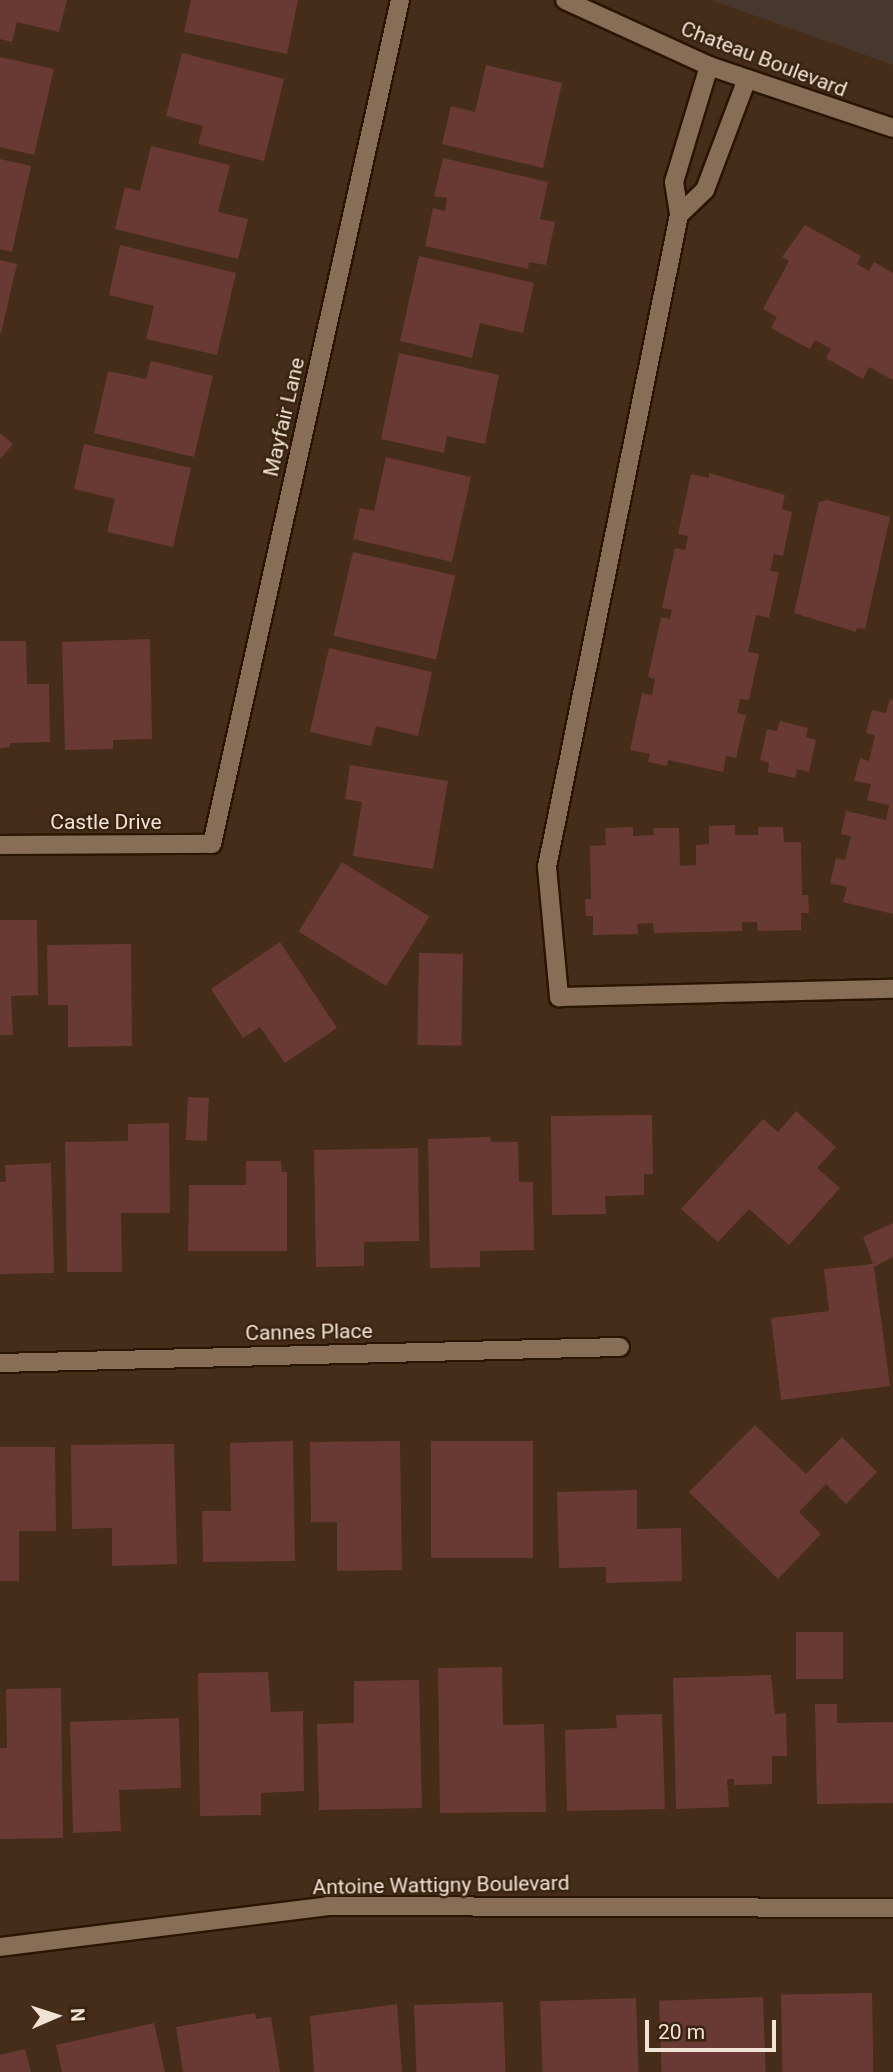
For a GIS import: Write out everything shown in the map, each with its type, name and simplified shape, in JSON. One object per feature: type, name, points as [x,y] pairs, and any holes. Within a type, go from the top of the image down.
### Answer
[{"type":"street","name":"Mayfair Lane","points":[[212,844],[400,0]]},
{"type":"street","name":"Chateau Boulevard","points":[[565,0],[709,66],[871,124],[893,128]]},
{"type":"street","points":[[709,66],[674,182],[679,215],[547,867],[559,997],[893,989]]},
{"type":"street","points":[[679,215],[705,190],[747,79]]},
{"type":"street","name":"Chateau Boulevard","points":[[871,124],[893,139]]},
{"type":"street","name":"Castle Drive","points":[[0,845],[212,844]]},
{"type":"street","name":"Cannes Place","points":[[0,1363],[620,1347]]},
{"type":"street","name":"Antoine Wattigny Boulevard","points":[[0,1947],[327,1906],[890,1906]]},
{"type":"shaded area","points":[[711,0],[893,0],[893,65]]},
{"type":"building","points":[[0,0],[67,0],[59,32],[17,22],[12,42],[0,39]]},
{"type":"building","points":[[191,0],[298,0],[287,54],[184,32]]},
{"type":"building","points":[[182,53],[284,79],[264,161],[198,144],[203,126],[166,116]]},
{"type":"building","points":[[0,57],[54,69],[34,155],[0,147]]},
{"type":"building","points":[[486,65],[562,83],[543,168],[442,144],[451,106],[475,112]]},
{"type":"building","points":[[151,146],[230,165],[218,212],[248,219],[238,259],[115,229],[125,187],[140,191]]},
{"type":"building","points":[[443,158],[548,182],[540,219],[555,222],[546,265],[529,262],[528,269],[425,246],[433,208],[445,211],[447,198],[434,196]]},
{"type":"building","points":[[0,159],[31,166],[12,252],[0,249]]},
{"type":"building","points":[[805,225],[861,256],[857,264],[869,271],[874,262],[893,273],[893,380],[869,367],[863,379],[826,358],[831,349],[815,340],[810,349],[771,328],[777,317],[763,309],[789,261],[782,257]]},
{"type":"building","points":[[120,245],[236,273],[217,355],[146,339],[154,306],[109,295]]},
{"type":"building","points":[[419,256],[534,283],[523,333],[480,323],[472,358],[400,341]]},
{"type":"building","points":[[0,260],[17,264],[1,333],[0,333]]},
{"type":"building","points":[[399,353],[499,375],[485,444],[447,436],[444,453],[381,439]]},
{"type":"building","points":[[151,361],[213,376],[194,457],[94,433],[108,371],[146,379]]},
{"type":"building","points":[[0,433],[13,444],[0,459]]},
{"type":"building","points":[[84,444],[191,468],[173,547],[107,532],[115,499],[74,489]]},
{"type":"building","points":[[386,457],[471,477],[452,562],[353,539],[360,508],[374,511]]},
{"type":"building","points":[[709,473],[785,495],[782,509],[792,512],[783,556],[774,554],[770,571],[779,572],[769,618],[756,615],[748,652],[759,654],[749,700],[740,699],[737,713],[746,715],[736,758],[726,756],[723,772],[668,760],[667,766],[648,762],[650,754],[630,750],[642,693],[652,695],[655,679],[648,677],[661,617],[670,619],[672,610],[662,608],[675,548],[685,550],[688,536],[678,534],[691,474],[709,478]]},
{"type":"building","points":[[827,500],[890,517],[865,629],[857,628],[856,632],[794,613],[819,502]]},
{"type":"building","points":[[353,552],[455,576],[436,659],[334,636]]},
{"type":"building","points":[[150,639],[152,739],[113,740],[113,749],[65,750],[62,642]]},
{"type":"building","points":[[0,641],[26,641],[27,684],[49,684],[50,742],[10,743],[10,747],[0,748]]},
{"type":"building","points":[[329,648],[432,672],[418,736],[376,726],[371,746],[310,732]]},
{"type":"building","points":[[890,699],[893,700],[893,914],[843,902],[847,887],[830,883],[836,858],[845,860],[851,836],[841,834],[846,811],[886,820],[889,805],[867,800],[871,784],[854,781],[860,758],[869,761],[875,735],[866,733],[872,710],[886,713]]},
{"type":"building","points":[[780,721],[808,728],[806,737],[816,740],[809,772],[797,769],[795,778],[768,772],[769,763],[760,760],[767,729],[777,731]]},
{"type":"building","points":[[350,765],[448,781],[433,869],[353,856],[362,802],[345,799]]},
{"type":"building","points":[[735,825],[735,835],[758,835],[758,827],[783,827],[784,842],[801,842],[802,895],[808,895],[809,913],[801,913],[801,930],[758,931],[757,922],[742,922],[742,931],[654,933],[653,923],[637,924],[638,934],[593,935],[593,916],[586,916],[585,899],[591,899],[590,846],[606,845],[605,828],[633,827],[633,836],[654,835],[653,828],[679,828],[680,866],[696,865],[696,845],[709,844],[709,826]]},
{"type":"building","points":[[342,862],[429,917],[386,986],[299,932]]},
{"type":"building","points":[[0,920],[37,920],[38,995],[11,996],[13,1035],[0,1035]]},
{"type":"building","points":[[280,942],[337,1028],[285,1063],[260,1027],[243,1038],[211,989]]},
{"type":"building","points":[[131,944],[132,1046],[68,1047],[68,1005],[48,1005],[47,945]]},
{"type":"building","points":[[419,953],[463,954],[461,1046],[417,1045]]},
{"type":"building","points":[[188,1097],[209,1098],[207,1141],[186,1140]]},
{"type":"building","points":[[796,1111],[836,1147],[817,1168],[840,1188],[789,1245],[749,1209],[718,1242],[681,1209],[763,1119],[778,1132]]},
{"type":"building","points":[[652,1115],[653,1174],[644,1174],[644,1195],[605,1196],[606,1214],[552,1215],[551,1116]]},
{"type":"building","points":[[169,1123],[170,1213],[121,1213],[122,1272],[67,1272],[65,1142],[128,1141],[128,1124]]},
{"type":"building","points":[[490,1137],[491,1142],[518,1142],[519,1182],[533,1182],[534,1250],[480,1251],[480,1267],[430,1268],[428,1139]]},
{"type":"building","points":[[418,1148],[419,1241],[364,1242],[364,1266],[316,1267],[314,1150]]},
{"type":"building","points":[[246,1161],[281,1161],[282,1172],[287,1172],[287,1251],[188,1251],[189,1185],[246,1185]]},
{"type":"building","points":[[51,1163],[54,1273],[0,1274],[0,1182],[6,1182],[5,1165]]},
{"type":"building","points":[[893,1223],[893,1257],[874,1267],[890,1386],[781,1400],[771,1318],[829,1311],[824,1269],[873,1264],[863,1237]]},
{"type":"building","points":[[755,1425],[806,1474],[842,1437],[877,1472],[846,1504],[826,1484],[799,1512],[821,1534],[778,1579],[689,1492]]},
{"type":"building","points":[[293,1441],[295,1561],[203,1562],[202,1511],[231,1511],[230,1443]]},
{"type":"building","points":[[400,1441],[402,1570],[337,1571],[337,1522],[311,1522],[310,1442]]},
{"type":"building","points":[[431,1441],[533,1441],[533,1558],[431,1558]]},
{"type":"building","points":[[174,1444],[177,1564],[112,1566],[112,1528],[72,1529],[71,1445]]},
{"type":"building","points":[[0,1447],[55,1447],[56,1531],[19,1531],[19,1581],[0,1581]]},
{"type":"building","points":[[637,1490],[637,1529],[681,1528],[682,1581],[606,1583],[606,1567],[559,1568],[557,1492]]},
{"type":"building","points":[[796,1632],[843,1632],[843,1679],[796,1679]]},
{"type":"building","points":[[502,1667],[503,1725],[544,1724],[546,1812],[440,1813],[438,1668]]},
{"type":"building","points":[[268,1672],[271,1712],[303,1711],[304,1791],[261,1793],[261,1815],[200,1816],[198,1673]]},
{"type":"building","points":[[771,1675],[775,1714],[786,1713],[787,1756],[772,1756],[772,1784],[734,1785],[734,1779],[727,1779],[729,1807],[676,1809],[673,1678]]},
{"type":"building","points":[[419,1680],[422,1808],[319,1810],[317,1724],[354,1723],[354,1681]]},
{"type":"building","points":[[61,1688],[63,1838],[0,1839],[0,1748],[7,1748],[6,1689]]},
{"type":"building","points":[[815,1704],[837,1704],[837,1723],[893,1722],[893,1803],[817,1804]]},
{"type":"building","points":[[662,1714],[665,1809],[567,1811],[565,1730],[617,1728],[616,1715]]},
{"type":"building","points":[[179,1718],[181,1788],[119,1790],[121,1831],[73,1833],[70,1722]]},
{"type":"building","points":[[872,1993],[873,2072],[782,2072],[781,1995]]},
{"type":"building","points":[[763,1997],[766,2072],[662,2072],[659,2001]]},
{"type":"building","points":[[636,1998],[639,2072],[543,2072],[540,2001]]},
{"type":"building","points":[[503,2002],[505,2072],[416,2072],[414,2005]]},
{"type":"building","points":[[397,2004],[402,2072],[314,2072],[310,2016]]},
{"type":"building","points":[[255,2013],[256,2019],[271,2017],[280,2072],[183,2072],[176,2027]]},
{"type":"building","points":[[154,2023],[165,2072],[62,2072],[56,2045]]},
{"type":"building","points":[[25,2049],[31,2072],[0,2072],[0,2055]]}]
